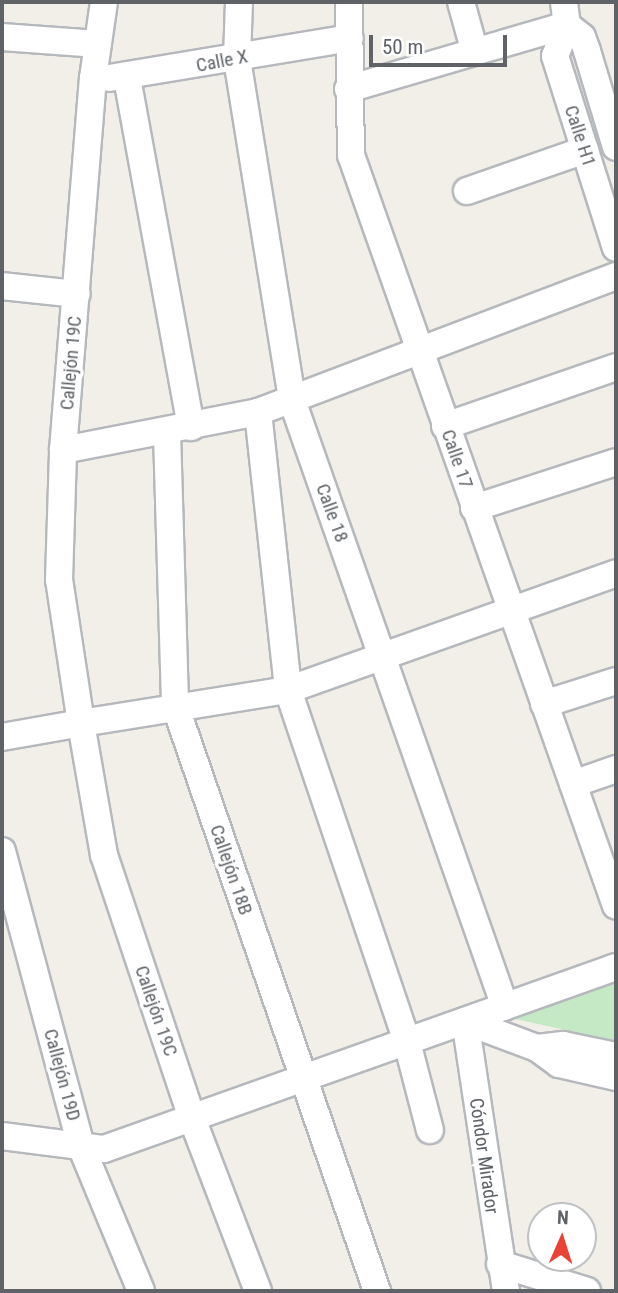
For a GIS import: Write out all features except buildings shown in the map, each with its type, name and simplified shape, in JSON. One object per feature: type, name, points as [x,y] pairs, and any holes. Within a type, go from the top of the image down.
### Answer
[{"type":"street","name":"Callejón 19C","points":[[104,2],[93,79],[63,450],[59,580],[104,855],[192,1118],[258,1291]]},
{"type":"street","name":"Calle 18","points":[[239,2],[237,59],[292,400],[505,1007]]},
{"type":"street","name":"Calle 17","points":[[349,2],[348,89],[351,155],[573,784],[610,867],[616,906]]},
{"type":"street","points":[[461,2],[474,49]]},
{"type":"street","points":[[348,89],[474,49],[566,13],[582,37],[608,94],[616,147]]},
{"type":"street","name":"Calle H1","points":[[566,13],[555,56],[616,248]]},
{"type":"street","points":[[2,37],[98,44]]},
{"type":"street","name":"Calle X","points":[[93,79],[127,78],[350,38]]},
{"type":"street","name":"Callejón 18B","points":[[127,78],[179,430],[175,705],[377,1291]]},
{"type":"street","points":[[467,191],[585,150]]},
{"type":"street","points":[[63,450],[179,430],[258,412],[616,276]]},
{"type":"street","points":[[2,286],[77,294]]},
{"type":"street","points":[[445,426],[616,368]]},
{"type":"street","points":[[258,412],[288,690],[407,1042],[430,1130]]},
{"type":"street","points":[[474,508],[616,462]]},
{"type":"street","points":[[2,737],[175,705],[288,690],[616,573]]},
{"type":"street","points":[[544,704],[616,681]]},
{"type":"street","points":[[573,784],[616,769]]},
{"type":"street","name":"Callejón 19D","points":[[2,852],[81,1146],[141,1291]]},
{"type":"street","points":[[2,1136],[104,1149],[616,967]]},
{"type":"street","points":[[464,1021],[537,1048],[559,1064],[616,1077]]},
{"type":"street","name":"Cóndor Mirador","points":[[464,1021],[506,1291]]},
{"type":"street","points":[[537,1048],[563,1045],[616,1056]]},
{"type":"street","points":[[500,1264],[587,1291]]},
{"type":"green space","points":[[616,980],[616,1041],[515,1019]]}]
